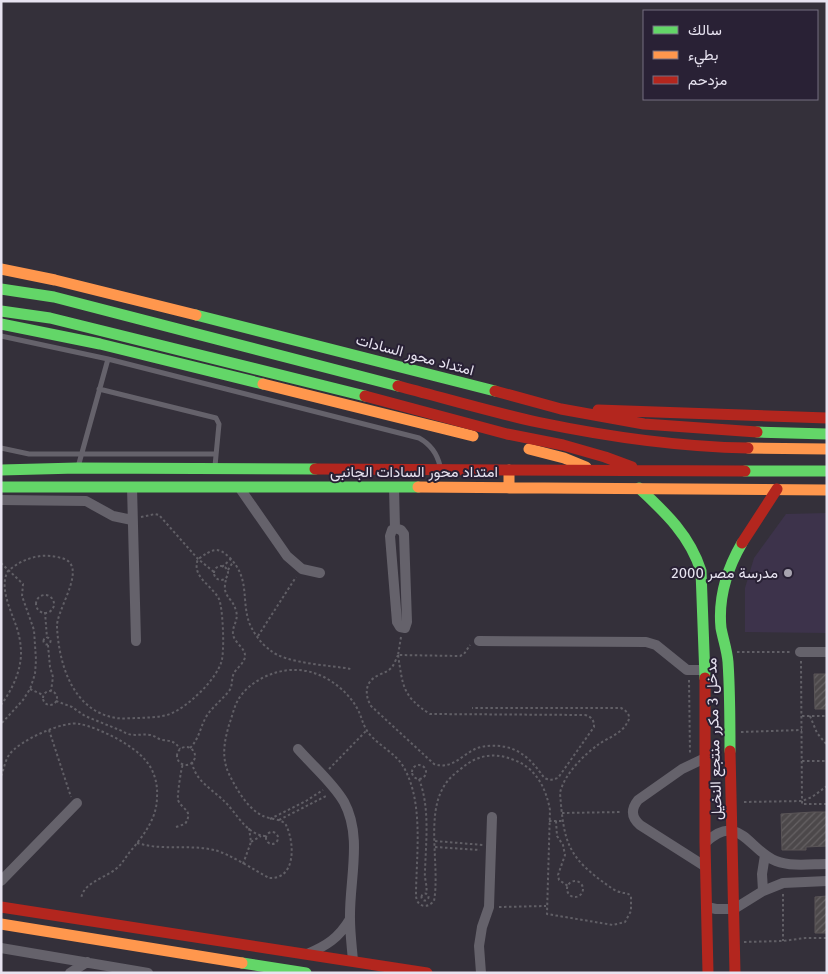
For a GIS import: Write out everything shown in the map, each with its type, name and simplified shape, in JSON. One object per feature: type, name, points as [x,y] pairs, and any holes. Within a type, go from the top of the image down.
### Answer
[{"type":"main road","name":"امتداد محور السادات","points":[[1,269],[55,280],[412,369],[561,410],[644,424],[756,432],[827,434]]},
{"type":"main road","points":[[1,290],[54,297],[537,422],[626,437],[736,448],[827,449]]},
{"type":"main road","points":[[1,311],[50,318],[367,396],[508,434],[605,457],[642,471]]},
{"type":"main road","points":[[1,324],[100,344],[551,455],[594,471]]},
{"type":"main road","points":[[561,410],[827,418]]},
{"type":"main road","points":[[1,470],[77,468],[827,472]]},
{"type":"main road","points":[[509,470],[509,488]]},
{"type":"main road","name":"امتداد محور السادات الجانبى","points":[[1,487],[827,490]]},
{"type":"main road","points":[[639,488],[668,515],[690,544],[698,560],[700,571],[705,670],[704,758],[708,973]]},
{"type":"main road","name":"مدخل 3 مكرر منتجع النخيل","points":[[735,973],[729,679],[727,652],[722,634],[721,608],[726,574],[734,555],[777,489]]},
{"type":"main road","points":[[703,608],[721,608]]},
{"type":"main road","points":[[1,907],[426,973]]},
{"type":"main road","points":[[58,934],[61,916]]},
{"type":"main road","points":[[1,924],[274,970],[306,973]]},
{"type":"street","points":[[132,486],[136,641]]},
{"type":"street","points":[[238,487],[283,550],[302,569],[320,573]]},
{"type":"street","points":[[394,487],[395,528],[401,530],[404,534],[408,622],[406,627],[402,628]]},
{"type":"street","points":[[1,500],[86,501],[113,516],[132,520]]},
{"type":"street","points":[[479,641],[646,642],[656,646],[687,670],[705,670]]},
{"type":"street","points":[[800,652],[827,652]]},
{"type":"street","points":[[298,749],[334,788],[348,811],[353,838],[350,920],[353,962]]},
{"type":"street","points":[[704,758],[672,775],[638,800],[632,812],[635,821],[640,825],[706,867]]},
{"type":"street","points":[[1,881],[77,803]]},
{"type":"street","points":[[481,973],[479,946],[489,907],[492,817]]},
{"type":"street","points":[[705,843],[717,834],[733,831],[743,834],[765,855],[783,863],[827,864]]},
{"type":"street","points":[[763,892],[762,874],[765,855]]},
{"type":"street","points":[[707,907],[734,909],[783,883],[827,881]]},
{"type":"street","points":[[306,954],[324,947],[344,930],[350,920]]},
{"type":"street","points":[[1,948],[148,973]]},
{"type":"street","points":[[70,973],[87,962]]},
{"type":"lane","points":[[1,336],[108,359],[419,438],[426,442],[435,452],[440,470]]},
{"type":"lane","points":[[77,468],[108,359]]},
{"type":"lane","points":[[99,389],[214,416],[219,424],[214,469]]},
{"type":"lane","points":[[1,448],[29,454],[216,454]]},
{"type":"path","points":[[132,520],[155,514],[159,515],[198,559],[214,572],[217,579],[222,580],[227,576]]},
{"type":"path","points":[[190,748],[197,739],[204,720],[212,707],[229,691],[233,675],[245,656],[244,651],[235,641],[233,634],[237,615],[236,610],[225,592],[224,584],[232,560],[214,572]]},
{"type":"path","points":[[1,563],[23,584],[22,596],[34,630],[36,660],[35,674],[30,689],[23,700],[1,724]]},
{"type":"path","points":[[222,567],[227,571]]},
{"type":"path","points":[[258,636],[302,569]]},
{"type":"path","points":[[42,595],[49,595],[54,601],[53,609],[48,613],[45,612],[40,612],[35,606],[36,599],[42,595]]},
{"type":"path","points":[[45,612],[47,638],[50,641],[48,645],[50,667],[53,677],[51,691]]},
{"type":"path","points":[[398,655],[390,670],[377,675],[370,681],[366,689],[366,698],[370,706],[434,764],[440,766],[453,764],[477,748],[491,746],[506,747],[519,752],[531,760],[543,777],[553,780],[558,778],[594,727],[594,721],[585,715],[430,714],[411,699],[404,688],[398,655],[402,628]]},
{"type":"path","points":[[47,638],[44,642],[48,645]]},
{"type":"path","points":[[398,655],[460,656],[467,651],[473,642],[479,641]]},
{"type":"path","points":[[727,652],[800,652],[802,804],[827,804]]},
{"type":"path","points":[[682,667],[688,678],[690,764]]},
{"type":"path","points":[[138,843],[162,848],[186,847],[215,850],[269,878],[278,879],[284,875],[289,869],[291,861],[291,843],[286,824],[270,819],[248,805],[230,776],[225,764],[225,739],[238,700],[246,690],[257,681],[282,671],[308,671],[323,676],[339,686],[352,699],[359,710],[366,731],[402,764],[413,792],[417,821],[416,901],[424,907],[430,906],[434,901],[436,807],[443,787],[462,768],[485,755],[507,757],[518,762],[537,777],[548,798],[550,810],[548,821],[547,914],[613,925],[625,922],[631,910],[629,894],[619,892],[579,862],[568,842],[562,821],[560,793],[561,786],[580,762],[628,722],[629,716],[626,710],[621,708],[472,708]]},
{"type":"path","points":[[30,689],[43,695]]},
{"type":"path","points":[[43,695],[51,691]]},
{"type":"path","points":[[51,691],[56,695],[56,701]]},
{"type":"path","points":[[43,695],[42,698],[45,704],[51,705],[56,701]]},
{"type":"path","points":[[56,701],[127,734],[150,735],[158,739],[169,740],[174,742],[180,749]]},
{"type":"path","points":[[801,716],[827,716]]},
{"type":"path","points":[[810,716],[817,733],[827,745]]},
{"type":"path","points":[[1,776],[9,754],[21,743],[70,723],[79,723],[112,736],[132,748],[145,759],[152,771],[158,796],[152,821],[138,843],[117,868],[86,888],[81,894],[81,899]]},
{"type":"path","points":[[49,730],[68,792],[77,803]]},
{"type":"path","points":[[730,733],[802,730]]},
{"type":"path","points":[[322,776],[366,731]]},
{"type":"path","points":[[183,764],[177,759],[180,749],[190,748]]},
{"type":"path","points":[[190,748],[194,755],[192,762],[198,777],[224,801],[240,821],[262,836]]},
{"type":"path","points":[[802,762],[827,761]]},
{"type":"path","points":[[183,764],[192,762]]},
{"type":"path","points":[[176,827],[185,824],[188,815],[177,797],[180,785],[180,771],[183,764]]},
{"type":"path","points":[[419,779],[426,773],[424,767],[416,765],[412,770],[413,776],[419,779],[426,806],[427,852],[424,873],[428,899],[425,901],[424,907]]},
{"type":"path","points":[[731,802],[802,801],[812,797],[827,786]]},
{"type":"path","points":[[270,819],[334,788]]},
{"type":"path","points":[[278,820],[308,805],[334,788]]},
{"type":"path","points":[[306,801],[308,805]]},
{"type":"path","points":[[562,813],[632,812]]},
{"type":"path","points":[[548,821],[562,821]]},
{"type":"path","points":[[556,821],[557,836],[565,855],[558,875],[559,880],[568,886]]},
{"type":"path","points":[[243,864],[251,842],[249,828]]},
{"type":"path","points":[[251,842],[266,836],[270,832],[277,835],[278,840],[271,844],[266,841],[266,836]]},
{"type":"path","points":[[435,841],[491,848]]},
{"type":"path","points":[[435,847],[491,848]]},
{"type":"path","points":[[571,882],[577,882],[582,885],[583,890],[578,897],[572,896],[568,892],[568,886],[571,882]]},
{"type":"path","points":[[783,883],[784,941]]},
{"type":"path","points":[[425,901],[422,897],[426,894]]},
{"type":"path","points":[[489,907],[546,906]]},
{"type":"path","points":[[734,942],[827,938]]},
{"type":"shaded area","name":"مدرسة مصر 2000","points":[[827,513],[827,633],[745,632],[745,588],[754,558],[786,514]]},
{"type":"building","points":[[814,674],[827,674],[827,709],[815,709]]},
{"type":"building","points":[[827,812],[827,846],[806,847],[806,850],[782,850],[781,814]]},
{"type":"building","points":[[827,896],[827,933],[815,933],[815,897]]},
{"type":"traffic: fast","points":[[1,289],[54,297],[398,386]]},
{"type":"traffic: fast","points":[[1,311],[50,318],[365,396]]},
{"type":"traffic: fast","points":[[196,315],[495,391]]},
{"type":"traffic: fast","points":[[1,324],[100,344],[263,384]]},
{"type":"traffic: fast","points":[[757,432],[827,434]]},
{"type":"traffic: fast","points":[[1,470],[77,468],[315,469]]},
{"type":"traffic: fast","points":[[745,471],[827,471]]},
{"type":"traffic: fast","points":[[1,487],[418,487]]},
{"type":"traffic: fast","points":[[639,488],[668,516],[684,536],[701,571],[705,678]]},
{"type":"traffic: fast","points":[[730,751],[728,662],[720,617],[722,595],[728,573],[742,543]]},
{"type":"traffic: fast","points":[[242,963],[306,973]]},
{"type":"traffic: slow","points":[[1,269],[55,280],[196,315]]},
{"type":"traffic: slow","points":[[263,384],[473,436]]},
{"type":"traffic: slow","points":[[748,448],[827,449]]},
{"type":"traffic: slow","points":[[529,449],[564,458],[586,467]]},
{"type":"traffic: slow","points":[[509,470],[509,488]]},
{"type":"traffic: slow","points":[[418,487],[827,490]]},
{"type":"traffic: slow","points":[[1,924],[242,963]]},
{"type":"traffic: jam","points":[[398,386],[520,418],[589,432],[669,443],[748,448]]},
{"type":"traffic: jam","points":[[495,391],[561,409],[644,424],[757,432]]},
{"type":"traffic: jam","points":[[365,396],[507,434],[563,445],[632,467]]},
{"type":"traffic: jam","points":[[598,410],[827,418]]},
{"type":"traffic: jam","points":[[315,469],[745,471]]},
{"type":"traffic: jam","points":[[742,543],[777,489]]},
{"type":"traffic: jam","points":[[705,678],[705,843],[708,973]]},
{"type":"traffic: jam","points":[[730,751],[735,973]]},
{"type":"traffic: jam","points":[[1,907],[427,973]]},
{"type":"place","name":"مدرسة مصر 2000","points":[[788,573]]}]
